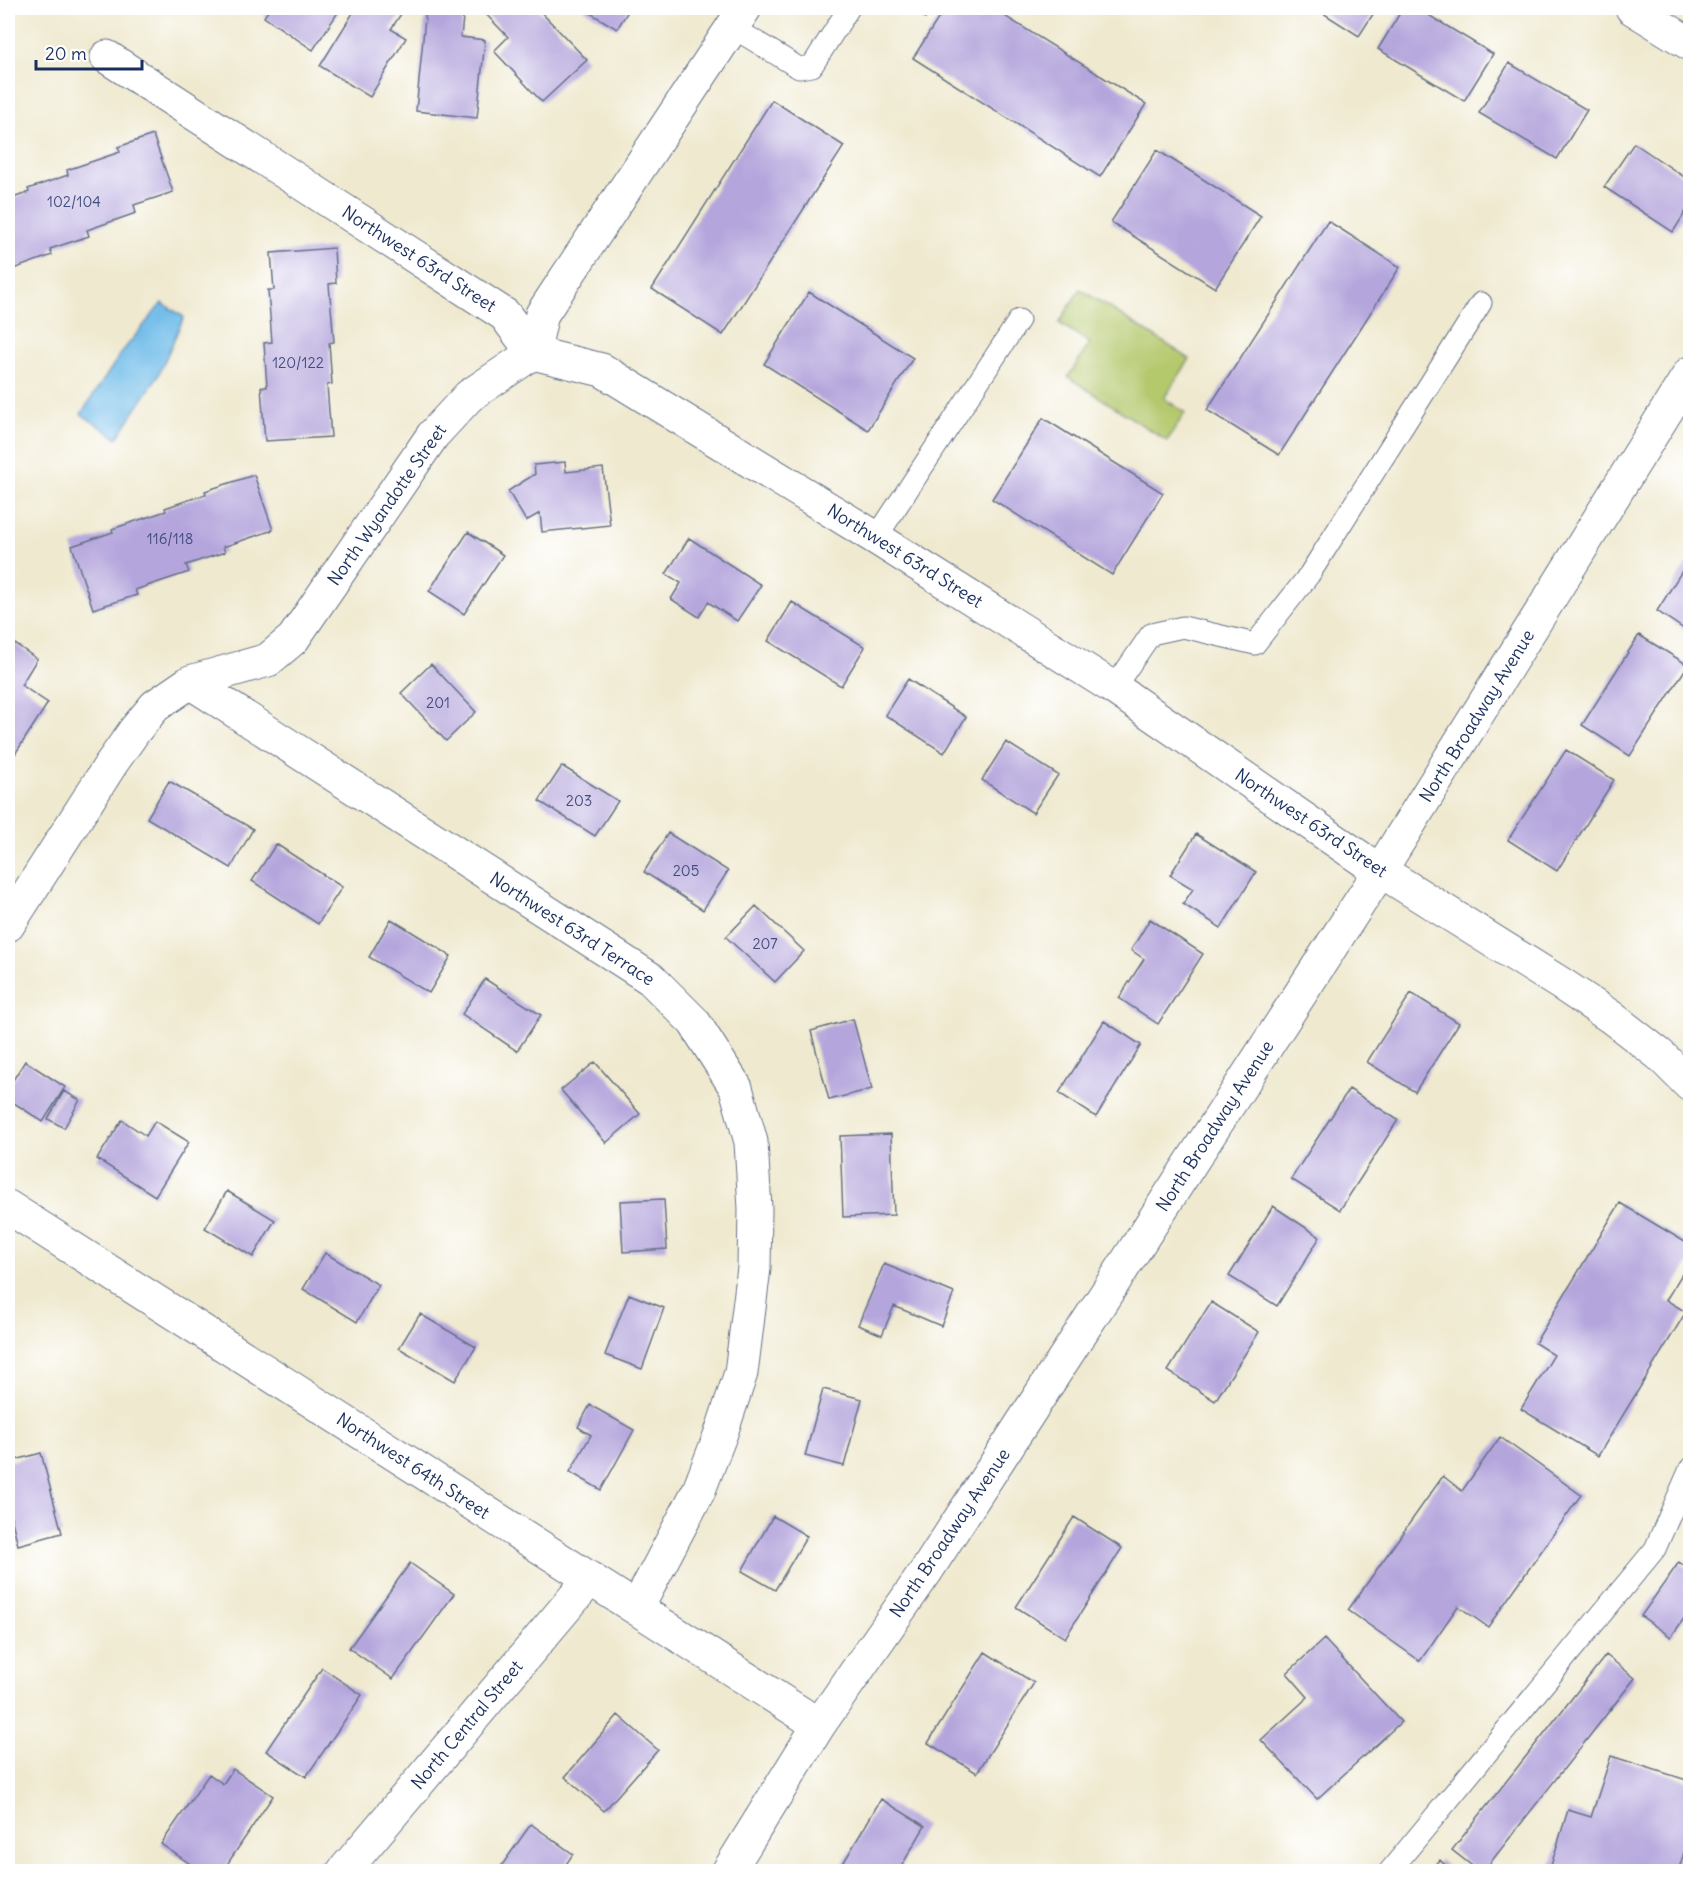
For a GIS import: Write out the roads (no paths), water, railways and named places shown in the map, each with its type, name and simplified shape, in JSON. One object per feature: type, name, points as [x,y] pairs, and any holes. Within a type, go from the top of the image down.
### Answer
[{"type":"street","points":[[1632,8],[1690,44]]},
{"type":"street","points":[[533,353],[542,314],[738,17]]},
{"type":"street","name":"Northwest 63rd Street","points":[[107,57],[505,315],[533,353],[602,370],[876,538],[1114,688],[1380,870],[1563,984],[1611,1017],[1660,1055],[1690,1085]]},
{"type":"street","name":"North Wyandotte Street","points":[[8,925],[111,764],[155,706],[190,682],[268,660],[293,639],[433,435],[469,396],[533,353]]},
{"type":"street","name":"North Broadway Avenue","points":[[728,1872],[819,1725],[927,1570],[1380,870],[1690,373]]},
{"type":"street","name":"Northwest 63rd Terrace","points":[[190,682],[651,978],[694,1022],[736,1088],[751,1142],[755,1209],[754,1268],[741,1373],[699,1490],[637,1608]]},
{"type":"street","name":"Northwest 64th Street","points":[[8,1207],[819,1725]]},
{"type":"street","name":"North Central Street","points":[[343,1872],[590,1579]]},
{"type":"lane","points":[[738,17],[799,68],[812,66],[849,8]]},
{"type":"lane","points":[[1114,688],[1151,634],[1183,627],[1255,644],[1309,575],[1481,303]]},
{"type":"lane","points":[[876,538],[1019,320]]},
{"type":"lane","points":[[1389,1872],[1655,1549],[1690,1469]]},
{"type":"water","points":[[162,303],[184,317],[158,376],[117,438],[81,414],[122,352]]}]
